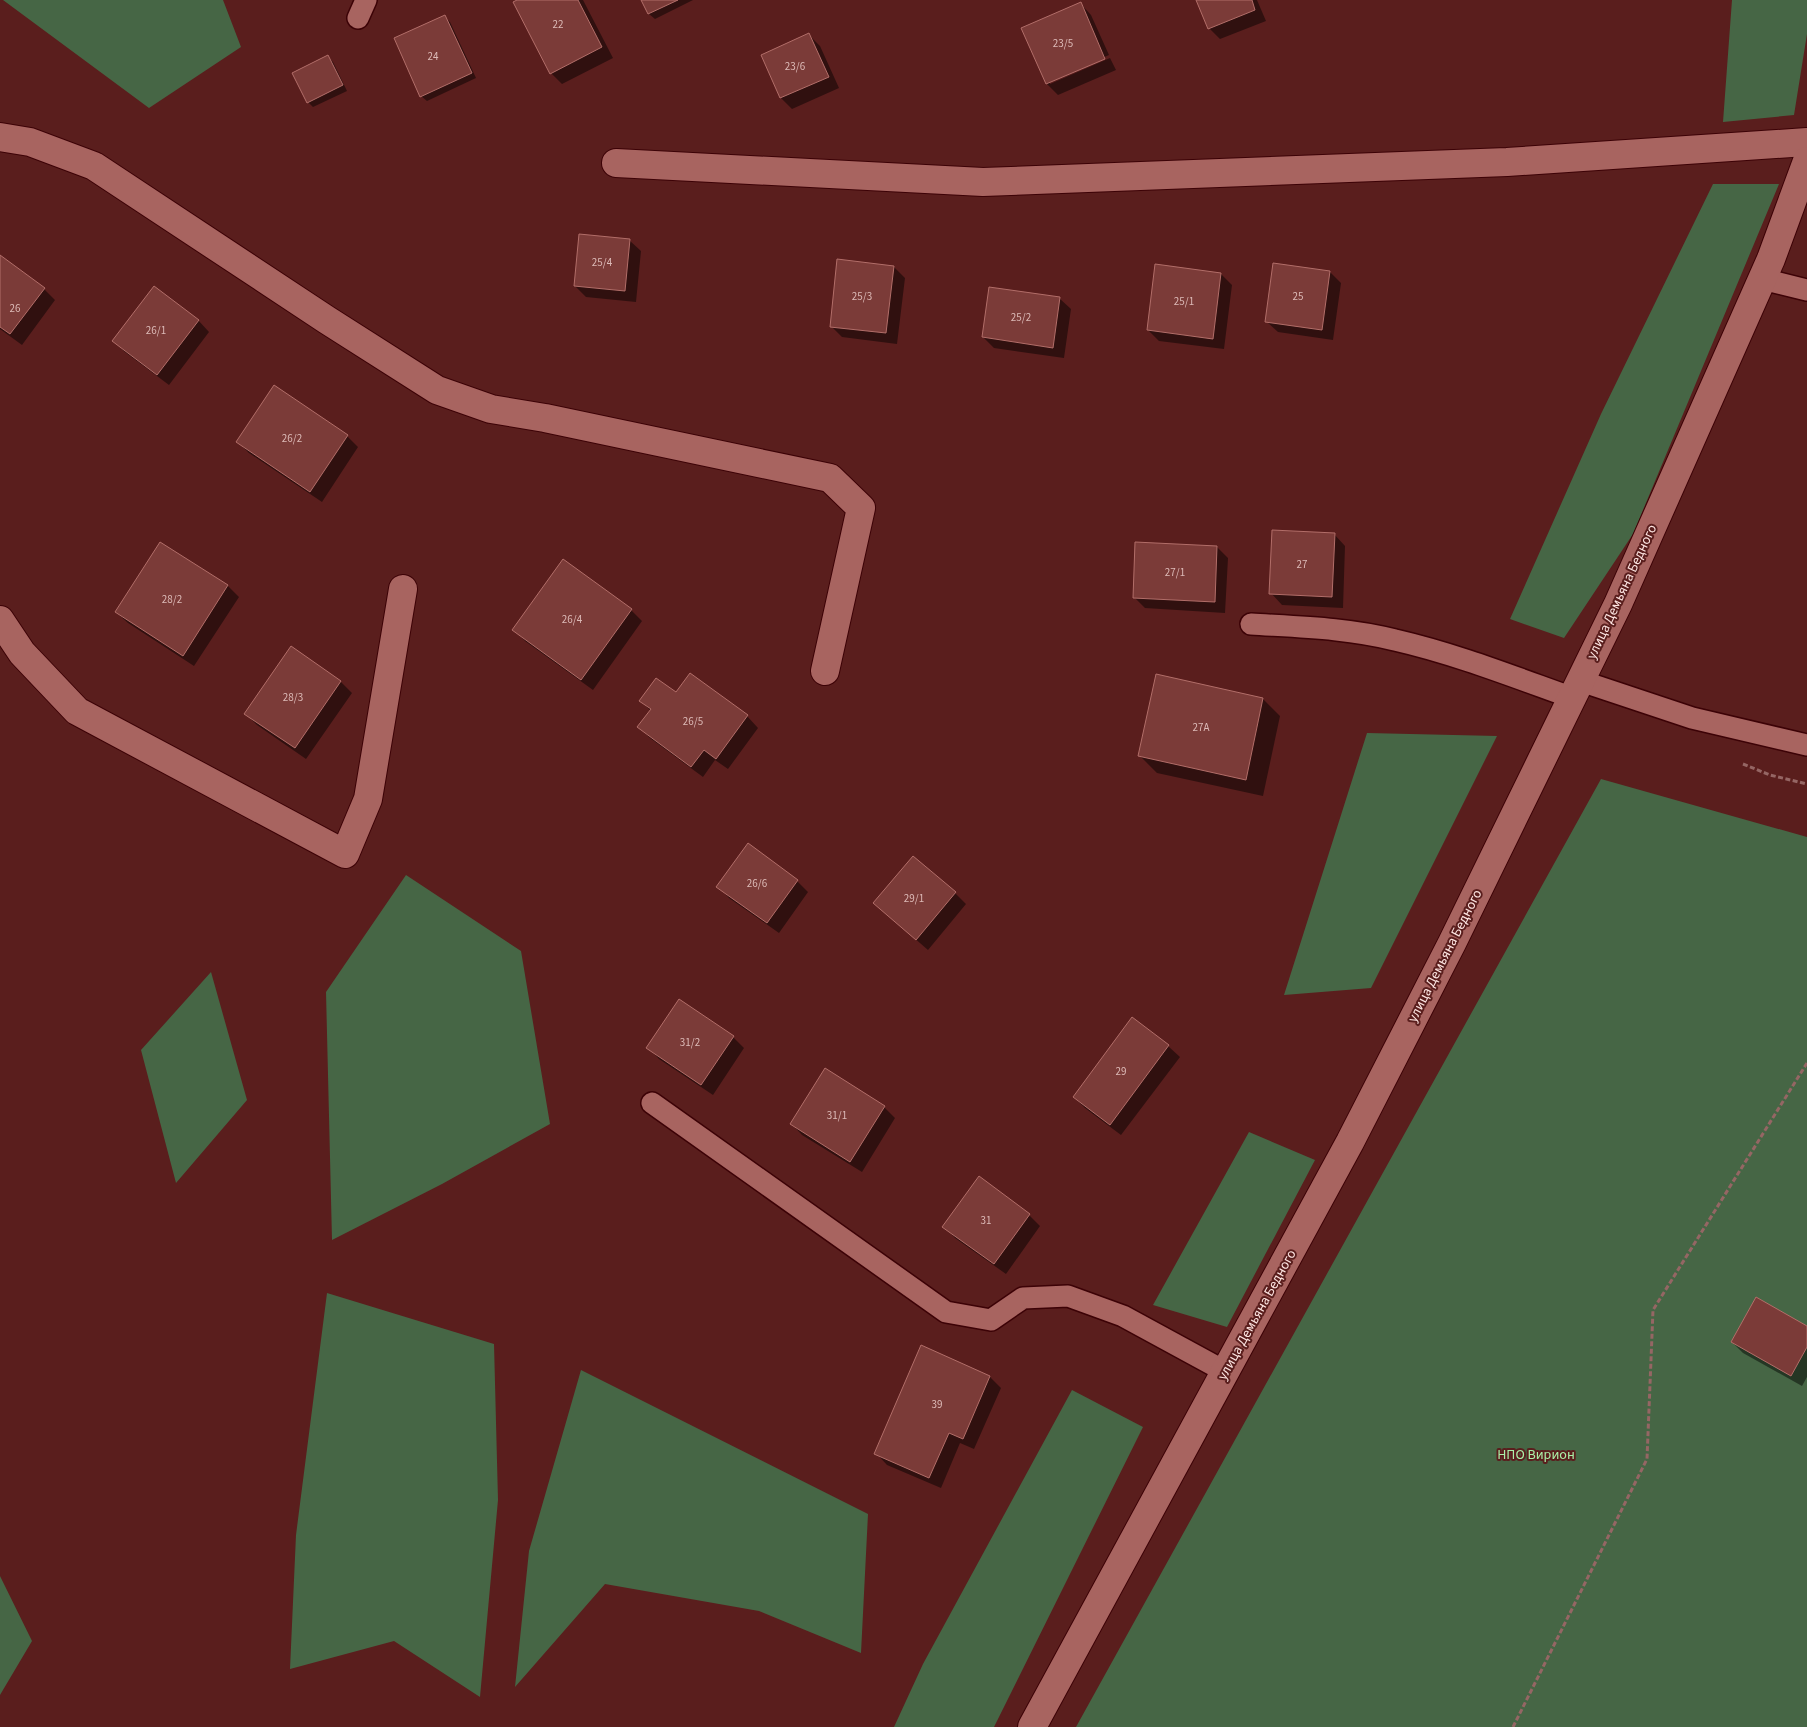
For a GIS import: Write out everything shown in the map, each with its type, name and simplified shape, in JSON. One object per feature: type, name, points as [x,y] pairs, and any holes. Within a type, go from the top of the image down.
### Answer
[{"type":"street","points":[[0,137],[30,142],[94,166],[327,320],[437,390],[490,409],[544,418],[830,478],[860,508],[825,671]]},
{"type":"street","points":[[616,163],[983,182],[1507,162],[1807,142]]},
{"type":"street","name":"улица Демьяна Бедного","points":[[1032,1727],[1355,1134],[1452,943],[1618,604],[1762,279],[1801,197],[1807,161]]},
{"type":"street","points":[[0,620],[22,653],[77,711],[345,854],[368,799],[403,589]]},
{"type":"lane","points":[[1762,279],[1807,290]]},
{"type":"lane","points":[[1251,624],[1337,629],[1395,640],[1577,690],[1807,745]]},
{"type":"lane","points":[[652,1103],[946,1312],[991,1320],[1023,1298],[1068,1296],[1123,1316],[1226,1372]]},
{"type":"path","points":[[1513,1727],[1647,1459],[1653,1310],[1807,1063]]},
{"type":"green space","points":[[3,0],[223,0],[241,47],[149,108]]},
{"type":"green space","points":[[1732,0],[1807,0],[1807,34],[1794,115],[1723,122]]},
{"type":"green space","points":[[1713,184],[1779,184],[1633,534],[1564,638],[1510,619],[1601,414]]},
{"type":"green space","points":[[1367,733],[1497,736],[1371,988],[1284,995]]},
{"type":"green space","name":"НПО Вирион","points":[[1601,779],[1807,837],[1807,1727],[1076,1727]]},
{"type":"green space","points":[[406,875],[521,951],[550,1124],[442,1184],[332,1240],[326,992]]},
{"type":"green space","points":[[211,972],[247,1100],[176,1183],[141,1050]]},
{"type":"green space","points":[[1249,1132],[1315,1160],[1227,1327],[1153,1305]]},
{"type":"green space","points":[[327,1293],[494,1344],[498,1500],[480,1697],[394,1641],[290,1669],[296,1535]]},
{"type":"green space","points":[[581,1370],[868,1514],[861,1653],[759,1611],[605,1584],[515,1687],[529,1551]]},
{"type":"green space","points":[[1072,1390],[1143,1427],[994,1727],[894,1727],[923,1664]]},
{"type":"green space","points":[[0,1576],[32,1641],[0,1695]]},
{"type":"building","points":[[517,0],[578,0],[602,47],[550,74],[513,2]]},
{"type":"building","points":[[641,0],[678,0],[648,14]]},
{"type":"building","points":[[1196,0],[1252,0],[1255,10],[1208,29]]},
{"type":"building","points":[[1081,2],[1105,59],[1046,84],[1021,28]]},
{"type":"building","points":[[445,15],[472,73],[420,97],[394,38]]},
{"type":"building","points":[[809,33],[829,77],[780,98],[761,55]]},
{"type":"building","points":[[328,55],[343,85],[307,103],[292,73]]},
{"type":"building","points":[[579,234],[630,239],[625,291],[574,286]]},
{"type":"building","points":[[0,255],[45,288],[10,334],[0,327]]},
{"type":"building","points":[[837,259],[894,266],[886,333],[830,327]]},
{"type":"building","points":[[1273,263],[1330,271],[1322,330],[1265,322]]},
{"type":"building","points":[[1155,264],[1221,273],[1213,339],[1147,330]]},
{"type":"building","points":[[154,286],[199,320],[157,375],[112,341]]},
{"type":"building","points":[[989,287],[1060,297],[1053,348],[982,337]]},
{"type":"building","points":[[274,385],[348,435],[310,492],[236,442]]},
{"type":"building","points":[[1272,530],[1335,533],[1332,597],[1269,594]]},
{"type":"building","points":[[160,542],[228,585],[183,656],[115,612]]},
{"type":"building","points":[[1135,542],[1217,546],[1215,602],[1133,598]]},
{"type":"building","points":[[563,559],[632,609],[581,680],[512,630]]},
{"type":"building","points":[[291,646],[341,681],[295,748],[244,714]]},
{"type":"building","points":[[690,673],[748,715],[716,759],[704,750],[691,767],[637,727],[651,709],[639,701],[656,678],[676,692]]},
{"type":"building","points":[[1156,674],[1263,698],[1246,780],[1138,756]]},
{"type":"building","points":[[748,843],[798,880],[767,923],[716,887]]},
{"type":"building","points":[[913,856],[956,892],[916,940],[873,903]]},
{"type":"building","points":[[679,999],[734,1036],[701,1085],[646,1048]]},
{"type":"building","points":[[1132,1017],[1169,1045],[1110,1125],[1073,1097]]},
{"type":"building","points":[[825,1068],[885,1106],[850,1162],[790,1124]]},
{"type":"building","points":[[979,1176],[1030,1214],[994,1264],[942,1227]]},
{"type":"building","points":[[1756,1297],[1807,1326],[1807,1347],[1791,1376],[1731,1342]]},
{"type":"building","points":[[921,1345],[990,1376],[963,1439],[949,1433],[929,1478],[874,1454]]}]
